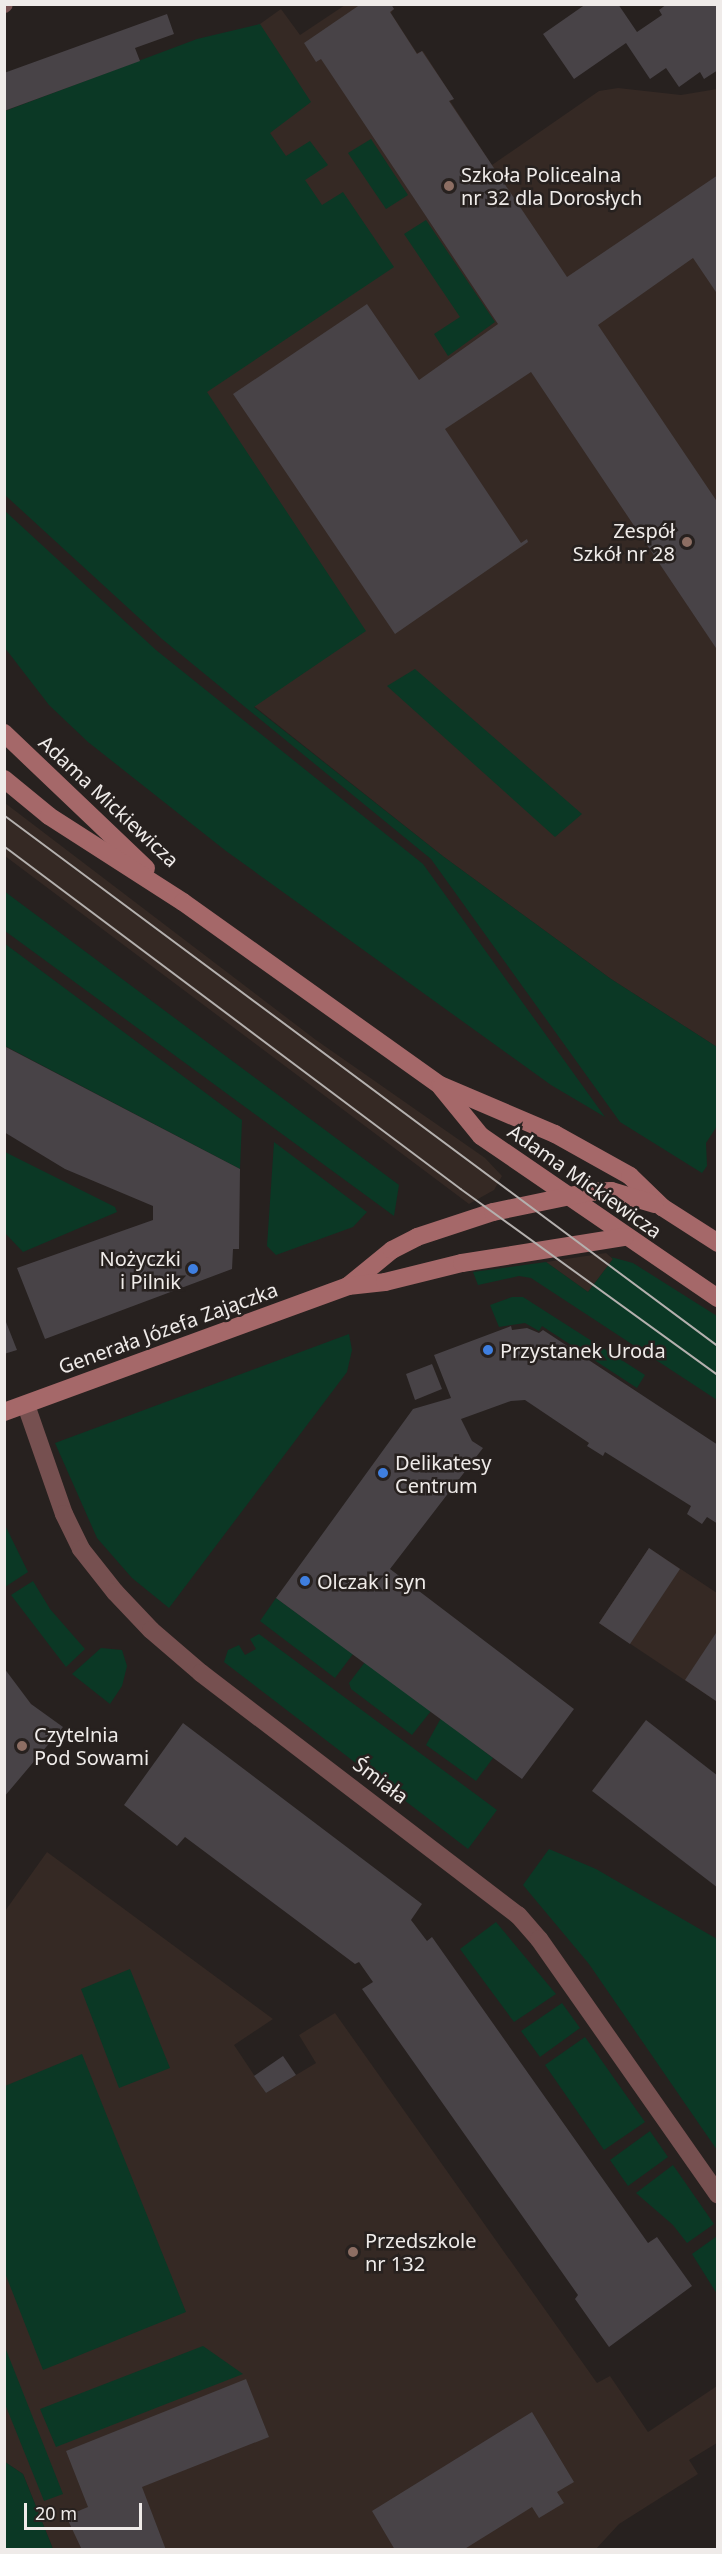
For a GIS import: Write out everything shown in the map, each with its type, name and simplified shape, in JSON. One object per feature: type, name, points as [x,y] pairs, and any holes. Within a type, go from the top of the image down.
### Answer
[{"type":"main road","name":"Adama Mickiewicza","points":[[4,733],[183,902]]},
{"type":"main road","name":"Adama Mickiewicza","points":[[4,779],[50,816],[183,902],[440,1085],[555,1134],[630,1176],[662,1207],[717,1243]]},
{"type":"main road","name":"Adama Mickiewicza","points":[[440,1085],[481,1136],[717,1298]]},
{"type":"main road","name":"Generała Józefa Zajączka","points":[[348,1286],[392,1250],[417,1237],[467,1219],[567,1196],[611,1191],[662,1207]]},
{"type":"main road","name":"Generała Józefa Zajączka","points":[[4,1412],[348,1286],[385,1282],[462,1263],[626,1237]]},
{"type":"street","name":"Śmiała","points":[[26,1405],[64,1514],[81,1549],[115,1592],[173,1649],[518,1915],[546,1948],[717,2195]]},
{"type":"shaded area","points":[[345,5],[391,5],[394,9],[391,13],[417,53],[423,51],[454,99],[450,101],[492,165],[599,91],[618,88],[681,95],[717,89],[717,1047],[611,979],[444,857],[225,683],[5,134],[260,24],[281,9],[300,35]]},
{"type":"shaded area","points":[[5,803],[316,1040],[485,1158],[502,1176],[494,1190],[469,1204],[5,856]]},
{"type":"shaded area","points":[[606,1253],[613,1259],[588,1292],[546,1262]]},
{"type":"shaded area","points":[[649,1548],[717,1593],[716,1701],[599,1623]]},
{"type":"shaded area","points":[[47,1852],[273,2019],[234,2045],[266,2093],[316,2063],[299,2035],[335,2013],[597,2383],[610,2376],[648,2432],[717,2386],[717,2443],[689,2460],[698,2474],[619,2524],[596,2549],[53,2549],[23,2474],[5,2462],[5,1911]]},
{"type":"green space","points":[[260,24],[311,102],[270,133],[286,156],[310,141],[328,165],[305,180],[322,205],[343,192],[394,267],[207,392],[366,631],[254,707],[444,857],[611,979],[717,1047],[717,1126],[706,1143],[707,1166],[702,1173],[620,1122],[431,859],[162,639],[5,495],[5,111],[197,39]]},
{"type":"green space","points":[[371,139],[408,195],[386,209],[348,153]]},
{"type":"green space","points":[[426,220],[495,322],[448,356],[434,334],[460,317],[404,234]]},
{"type":"green space","points":[[5,511],[156,650],[423,864],[605,1117],[551,1085],[226,851],[88,742],[49,705],[5,648]]},
{"type":"green space","points":[[415,669],[582,814],[555,837],[387,686]]},
{"type":"green space","points":[[4,891],[399,1185],[394,1216],[5,931]]},
{"type":"green space","points":[[4,943],[242,1120],[240,1169],[5,1046]]},
{"type":"green space","points":[[274,1142],[367,1212],[353,1227],[276,1255],[267,1246]]},
{"type":"green space","points":[[5,1152],[115,1207],[117,1212],[23,1252],[5,1233]]},
{"type":"green space","points":[[611,1257],[633,1263],[717,1316],[717,1400],[531,1278],[519,1276],[478,1285],[473,1272],[546,1262],[588,1292],[613,1259]]},
{"type":"green space","points":[[512,1297],[523,1297],[645,1375],[637,1388],[542,1326],[539,1331],[525,1323],[499,1327],[490,1305]]},
{"type":"green space","points":[[349,1334],[352,1350],[347,1372],[169,1608],[132,1578],[97,1538],[55,1443]]},
{"type":"green space","points":[[4,1523],[28,1572],[5,1587],[4,1587]]},
{"type":"green space","points":[[33,1581],[50,1609],[85,1649],[66,1667],[11,1595]]},
{"type":"green space","points":[[276,1598],[353,1654],[335,1678],[260,1621]]},
{"type":"green space","points":[[259,1634],[497,1810],[468,1849],[224,1662],[228,1650],[239,1645],[245,1655],[256,1649],[250,1639]]},
{"type":"green space","points":[[101,1648],[122,1650],[127,1666],[122,1686],[110,1704],[72,1674]]},
{"type":"green space","points":[[365,1662],[431,1711],[412,1735],[351,1689],[349,1683]]},
{"type":"green space","points":[[441,1718],[493,1758],[476,1781],[426,1745]]},
{"type":"green space","points":[[549,1849],[596,1869],[717,1939],[717,2150],[589,1964],[523,1885]]},
{"type":"green space","points":[[496,1922],[556,1994],[514,2022],[460,1949]]},
{"type":"green space","points":[[130,1969],[170,2068],[119,2088],[81,1989]]},
{"type":"green space","points":[[562,2003],[580,2028],[540,2057],[521,2031]]},
{"type":"green space","points":[[585,2037],[645,2122],[604,2150],[545,2065]]},
{"type":"green space","points":[[82,2054],[186,2312],[43,2370],[5,2273],[5,2086]]},
{"type":"green space","points":[[650,2131],[668,2157],[628,2186],[610,2160]]},
{"type":"green space","points":[[673,2165],[714,2224],[687,2243],[673,2225],[636,2193]]},
{"type":"green space","points":[[717,2236],[717,2294],[692,2254]]},
{"type":"green space","points":[[203,2346],[243,2374],[56,2447],[40,2409]]},
{"type":"green space","points":[[5,2347],[63,2494],[44,2501],[5,2404]]},
{"type":"green space","points":[[5,2462],[23,2474],[53,2549],[5,2549]]},
{"type":"building","points":[[361,4],[391,4],[394,9],[390,12],[417,54],[422,51],[454,99],[449,101],[567,277],[718,175],[718,295],[693,258],[598,325],[718,503],[718,651],[531,372],[445,429],[521,543],[527,539],[528,542],[395,634],[233,394],[367,304],[419,380],[498,324],[321,59],[316,62],[304,43]]},
{"type":"building","points":[[586,4],[618,4],[637,32],[662,15],[659,10],[667,4],[718,4],[718,70],[704,79],[700,72],[679,87],[666,68],[650,79],[626,43],[574,79],[543,34]]},
{"type":"building","points":[[167,14],[174,34],[135,48],[140,61],[4,111],[4,73]]},
{"type":"building","points":[[4,1046],[240,1169],[239,1249],[233,1249],[232,1269],[45,1339],[17,1268],[153,1220],[153,1206],[65,1169],[4,1132]]},
{"type":"building","points":[[4,1317],[17,1350],[4,1354]]},
{"type":"building","points":[[511,1326],[512,1330],[527,1328],[539,1333],[543,1330],[718,1445],[718,1524],[707,1517],[702,1524],[687,1514],[691,1506],[605,1452],[603,1456],[587,1446],[589,1443],[525,1400],[511,1401],[461,1419],[472,1441],[483,1448],[390,1569],[574,1709],[522,1779],[276,1598],[413,1409],[451,1398],[434,1355]]},
{"type":"building","points":[[432,1364],[442,1389],[415,1400],[406,1374]]},
{"type":"building","points":[[649,1548],[680,1569],[630,1644],[599,1623]]},
{"type":"building","points":[[718,1630],[718,1698],[716,1701],[685,1680]]},
{"type":"building","points":[[4,1668],[31,1704],[63,1727],[4,1797]]},
{"type":"building","points":[[646,1720],[718,1776],[718,1888],[592,1791]]},
{"type":"building","points":[[183,1723],[422,1904],[411,1920],[427,1941],[432,1937],[648,2243],[657,2237],[692,2286],[609,2347],[575,2299],[578,2295],[362,1989],[373,1982],[359,1962],[355,1964],[185,1837],[177,1846],[124,1805]]},
{"type":"building","points":[[283,2056],[296,2075],[266,2093],[254,2076]]},
{"type":"building","points":[[246,2379],[269,2437],[142,2487],[166,2550],[82,2550],[66,2516],[88,2507],[66,2451]]},
{"type":"building","points":[[532,2412],[574,2482],[557,2492],[564,2503],[539,2518],[532,2507],[463,2550],[395,2550],[372,2511]]},
{"type":"tram line","points":[[4,815],[718,1346]]},
{"type":"tram line","points":[[4,846],[461,1189],[718,1375]]},
{"type":"place","name":"Szkoła Policealna nr 32 dla Dorosłych","points":[[449,186]]},
{"type":"place","name":"Zespół Szkół nr 28","points":[[687,542]]},
{"type":"place","name":"Nożyczki i Pilnik","points":[[193,1269]]},
{"type":"place","name":"Przystanek Uroda","points":[[488,1350]]},
{"type":"place","name":"Delikatesy Centrum","points":[[383,1473]]},
{"type":"place","name":"Olczak i syn","points":[[305,1581]]},
{"type":"place","name":"Czytelnia Pod Sowami","points":[[22,1746]]},
{"type":"place","name":"Przedszkole nr 132","points":[[353,2252]]}]
